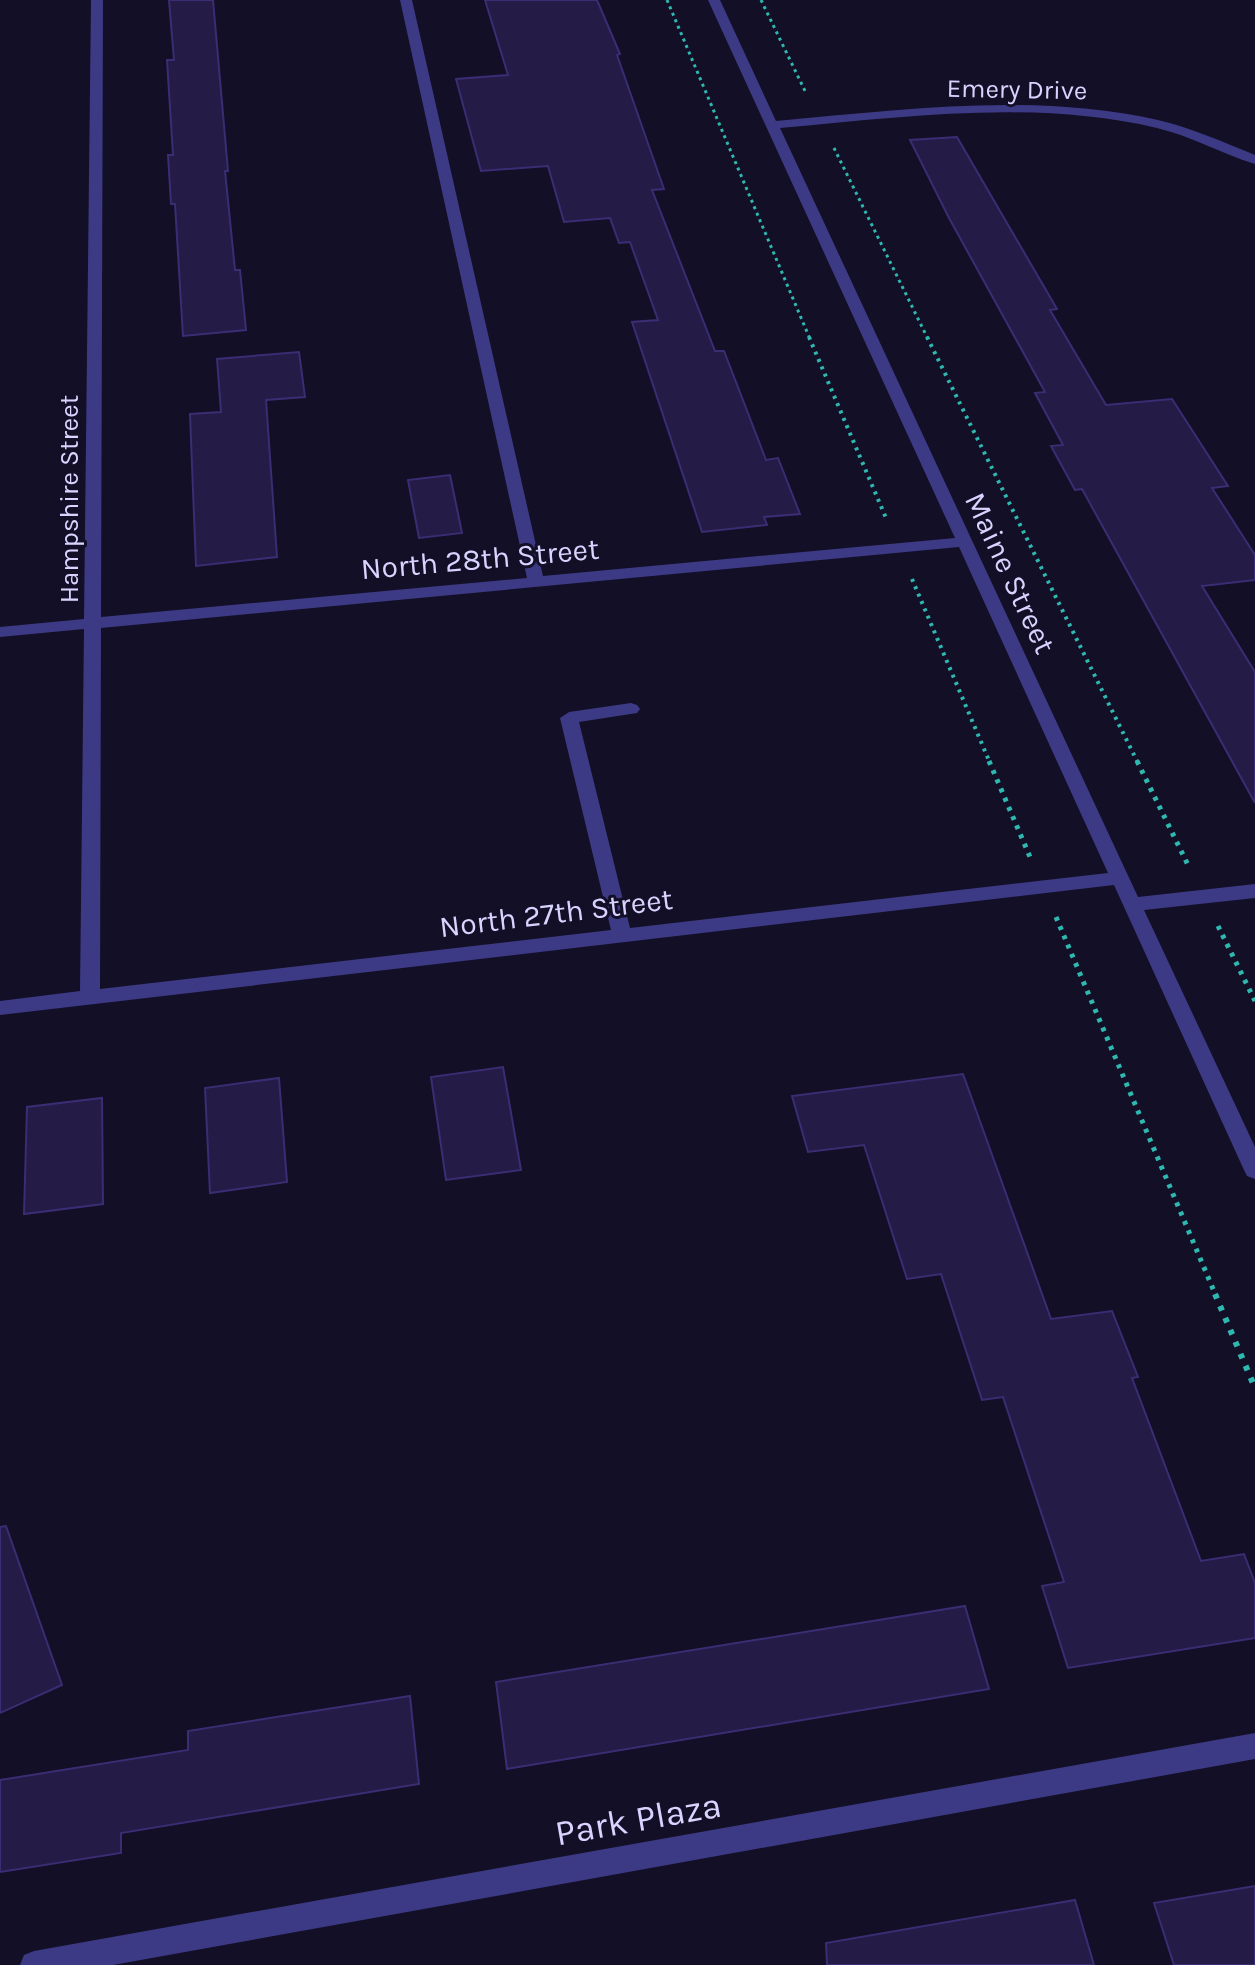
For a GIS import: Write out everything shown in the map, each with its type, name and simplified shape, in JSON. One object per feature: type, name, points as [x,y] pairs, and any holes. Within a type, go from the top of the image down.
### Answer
[{"type":"street","name":"Hampshire Street","points":[[90,998],[97,0]]},
{"type":"street","points":[[406,0],[536,582]]},
{"type":"street","name":"Maine Street","points":[[714,0],[1255,1170]]},
{"type":"street","name":"Emery Drive","points":[[772,125],[990,108],[1073,111],[1158,125],[1255,160]]},
{"type":"street","name":"North 28th Street","points":[[0,632],[964,542]]},
{"type":"street","points":[[622,936],[569,718],[631,709]]},
{"type":"street","name":"North 27th Street","points":[[0,1008],[1120,878]]},
{"type":"street","points":[[1132,904],[1255,891]]},
{"type":"street","name":"Park Plaza","points":[[34,1965],[1255,1746]]},
{"type":"path","points":[[667,0],[1255,1388]]},
{"type":"path","points":[[761,0],[1255,1001]]},
{"type":"building","points":[[169,0],[213,0],[228,171],[225,171],[235,270],[240,270],[246,330],[183,336],[175,204],[171,204],[168,155],[173,155],[167,60],[174,60]]},
{"type":"building","points":[[485,0],[597,0],[620,54],[617,55],[664,189],[652,190],[715,351],[724,351],[766,460],[778,458],[800,514],[764,517],[767,525],[702,532],[632,322],[658,320],[630,242],[619,243],[610,218],[564,222],[548,166],[481,171],[456,79],[508,75]]},
{"type":"building","points":[[957,137],[1057,309],[1050,310],[1106,405],[1172,399],[1228,486],[1212,488],[1255,555],[1255,580],[1202,586],[1255,672],[1255,803],[1082,489],[1075,490],[1051,446],[1063,445],[1035,393],[1045,392],[949,218],[910,140]]},
{"type":"building","points":[[299,352],[305,397],[266,400],[277,557],[196,566],[190,414],[221,412],[217,359]]},
{"type":"building","points":[[450,475],[462,533],[419,538],[408,480]]},
{"type":"building","points":[[503,1067],[521,1170],[446,1180],[431,1077]]},
{"type":"building","points":[[963,1074],[1051,1319],[1112,1311],[1138,1377],[1132,1378],[1201,1561],[1244,1554],[1255,1583],[1255,1638],[1068,1668],[1042,1586],[1064,1582],[1003,1397],[982,1400],[941,1274],[907,1279],[864,1145],[808,1152],[792,1096]]},
{"type":"building","points":[[279,1078],[287,1182],[210,1193],[205,1088]]},
{"type":"building","points":[[102,1098],[103,1204],[24,1214],[27,1107]]},
{"type":"building","points":[[6,1526],[62,1685],[0,1713],[0,1527]]},
{"type":"building","points":[[965,1606],[989,1689],[507,1769],[496,1682]]},
{"type":"building","points":[[410,1696],[419,1784],[121,1833],[121,1853],[0,1872],[0,1780],[188,1750],[188,1731]]},
{"type":"building","points":[[1255,1886],[1255,1965],[1174,1965],[1154,1903]]},
{"type":"building","points":[[1075,1900],[1094,1965],[827,1965],[826,1943]]}]
